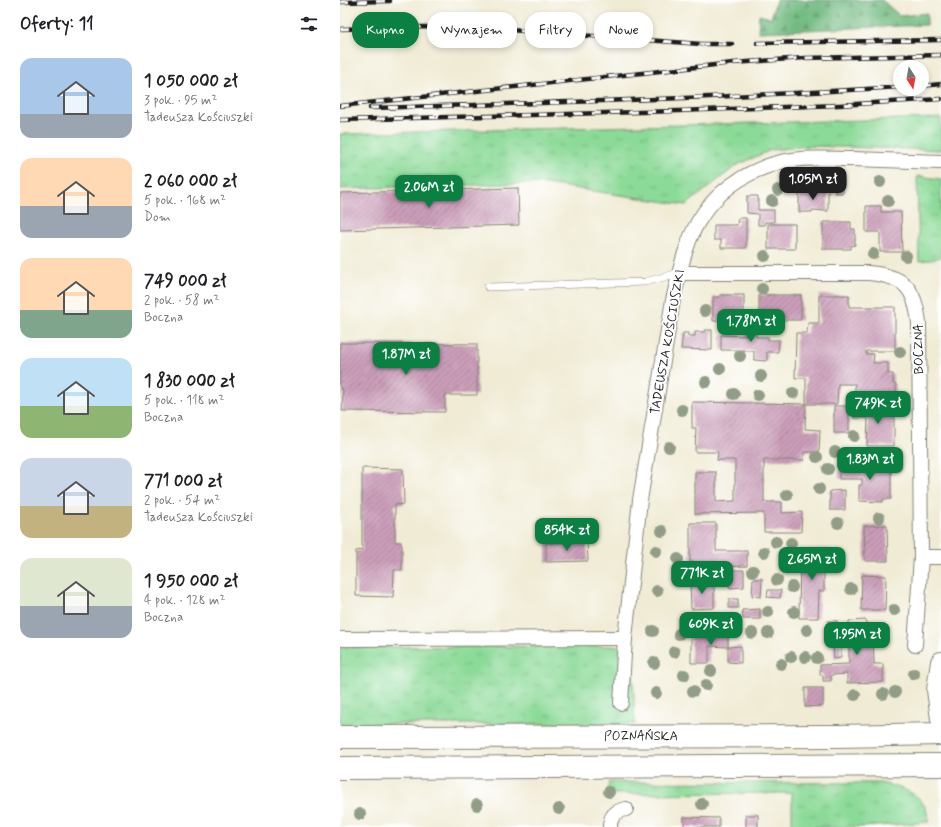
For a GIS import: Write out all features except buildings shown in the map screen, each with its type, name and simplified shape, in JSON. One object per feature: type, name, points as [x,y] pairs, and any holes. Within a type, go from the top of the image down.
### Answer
[{"type":"main road","name":"POZNAŃSKA","points":[[340,736],[838,736],[941,734]]},
{"type":"main road","points":[[340,768],[941,765]]},
{"type":"street","name":"TADEUSZA KOŚCIUSZKI","points":[[621,703],[625,638],[640,500],[673,300],[679,273],[697,223],[707,208],[728,188],[756,171],[774,164],[807,159],[941,162]]},
{"type":"street","name":"BOCZNA","points":[[679,273],[868,273],[895,278],[903,282],[909,288],[917,306],[919,322],[921,557],[915,645]]},
{"type":"street","points":[[921,557],[941,557]]},
{"type":"street","points":[[340,639],[625,638]]},
{"type":"street","points":[[941,662],[937,690],[941,719]]},
{"type":"street","points":[[610,827],[611,819],[614,814],[619,810],[626,809]]},
{"type":"lane","points":[[488,287],[645,282],[679,273]]},
{"type":"green space","points":[[776,0],[882,0],[900,16],[927,13],[927,25],[758,32],[759,15],[771,18]]},
{"type":"green space","points":[[941,118],[941,150],[809,146],[771,150],[737,165],[686,205],[540,183],[340,189],[340,134]]},
{"type":"green space","points":[[917,176],[941,179],[941,257],[931,260],[919,261]]},
{"type":"green space","points":[[632,646],[635,724],[340,724],[340,647]]},
{"type":"green space","points":[[609,782],[881,783],[907,791],[918,798],[926,809],[929,822],[863,827],[792,827],[792,793],[607,794]]},
{"type":"railway","points":[[340,2],[390,1]]},
{"type":"railway","points":[[340,29],[423,27],[482,28],[701,44],[732,44]]},
{"type":"railway","points":[[757,43],[941,40]]},
{"type":"railway","points":[[340,106],[733,63],[805,58],[941,55]]},
{"type":"railway","points":[[929,85],[941,84]]},
{"type":"railway","points":[[370,108],[702,97],[893,87]]},
{"type":"railway","points":[[340,120],[678,111],[839,105],[941,99]]}]
